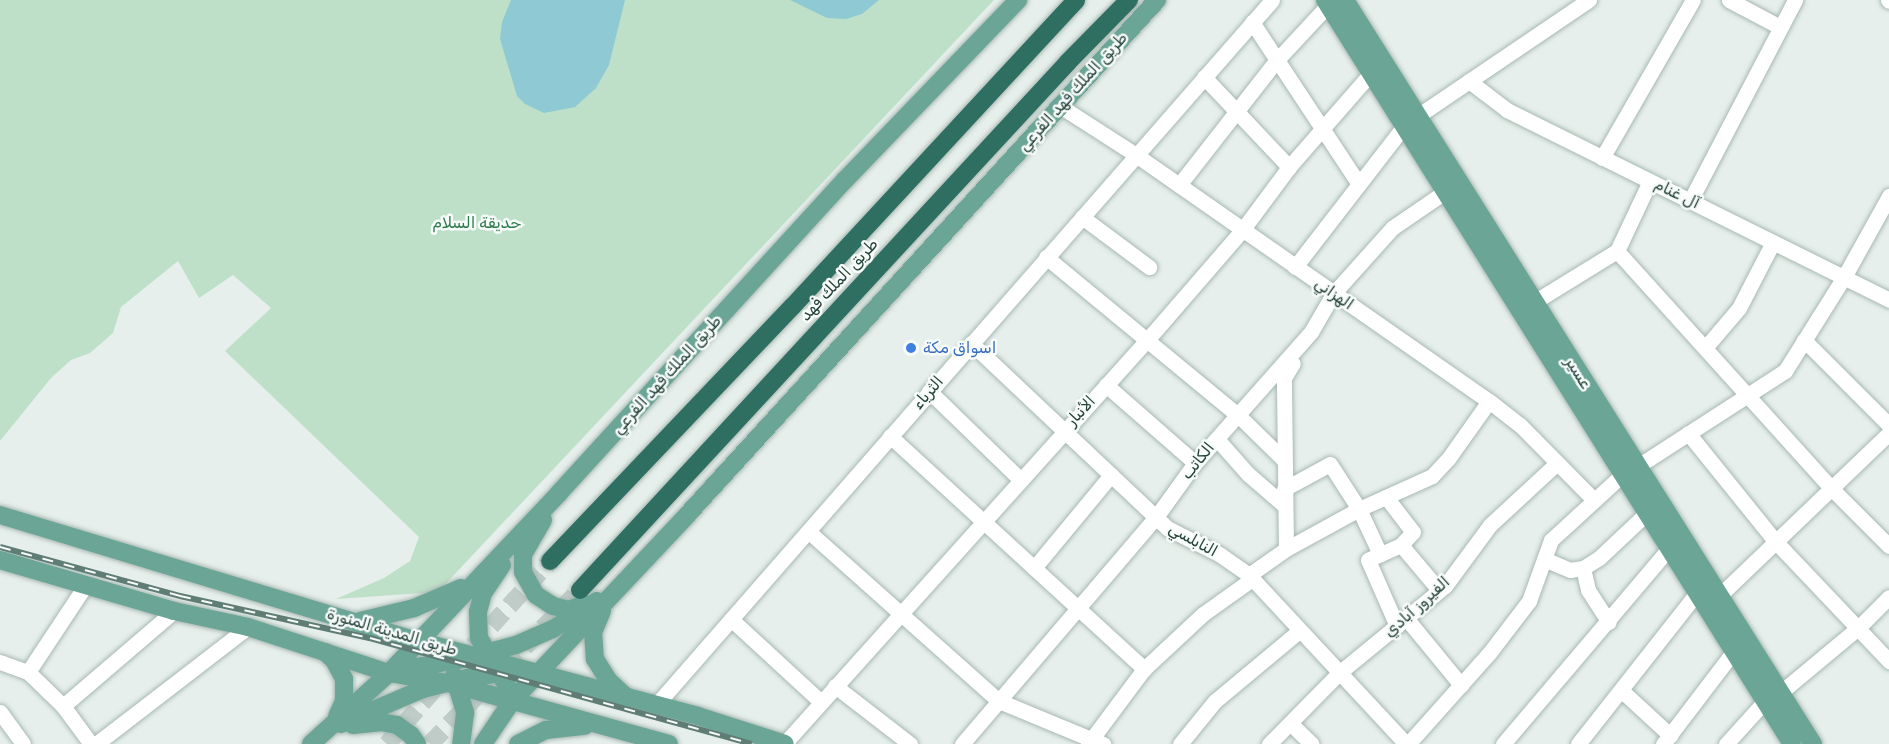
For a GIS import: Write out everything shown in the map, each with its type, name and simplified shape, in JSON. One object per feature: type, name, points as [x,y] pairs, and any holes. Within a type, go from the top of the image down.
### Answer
[{"type":"highway","name":"طريق الملك فهد","points":[[550,561],[784,315],[1076,0]]},
{"type":"highway","name":"طريق الملك فهد","points":[[580,590],[1068,62],[1129,0]]},
{"type":"main road","name":"طريق الملك فهد الفرعي","points":[[312,744],[389,672],[559,493],[845,180],[1018,0]]},
{"type":"main road","name":"طريق الملك فهد الفرعي","points":[[483,744],[512,701],[639,567],[1157,0]]},
{"type":"main road","name":"عسير","points":[[1333,2],[1371,73],[1410,121],[1446,191],[1631,470],[1719,595],[1813,744]]},
{"type":"main road","name":"عسير","points":[[1333,2],[1410,121],[1534,302],[1631,470],[1647,513],[1792,744]]},
{"type":"main road","points":[[559,493],[523,554],[523,572],[536,595],[553,606],[569,610],[588,603],[639,567]]},
{"type":"main road","points":[[512,701],[479,638],[478,612],[483,593],[559,493]]},
{"type":"main road","name":"طريق المدينة المنورة","points":[[0,515],[353,622],[489,660]]},
{"type":"main road","name":"طريق المدينة المنورة","points":[[0,560],[174,611],[248,627],[389,672],[454,683],[669,744]]},
{"type":"main road","points":[[312,744],[332,729],[394,699],[454,683],[489,660],[553,629],[590,607],[639,567]]},
{"type":"main road","points":[[353,622],[414,608],[474,582]]},
{"type":"main road","points":[[606,602],[593,632],[595,659],[609,681],[625,696]]},
{"type":"main road","points":[[418,641],[433,649],[446,662],[465,713],[461,744]]},
{"type":"main road","points":[[325,652],[334,660],[344,679],[344,701],[335,722]]},
{"type":"main road","points":[[389,672],[446,662],[489,660],[625,696],[785,744]]},
{"type":"main road","points":[[320,744],[358,723],[380,722],[397,725],[411,735],[417,744]]},
{"type":"main road","points":[[518,744],[546,730],[602,725]]},
{"type":"street","name":"الثرياء","points":[[656,705],[1272,0]]},
{"type":"street","points":[[1295,267],[1410,121],[1589,0]]},
{"type":"street","points":[[1602,158],[1693,0]]},
{"type":"street","points":[[1728,0],[1780,27]]},
{"type":"street","points":[[1690,201],[1794,0]]},
{"type":"street","points":[[1179,185],[1276,62],[1333,2]]},
{"type":"street","points":[[1252,22],[1276,62],[1359,184]]},
{"type":"street","name":"الأنبار","points":[[785,744],[1147,340],[1243,229],[1289,166],[1371,73]]},
{"type":"street","points":[[1204,77],[1289,166]]},
{"type":"street","name":"آل غنام","points":[[1469,81],[1507,110],[1889,300]]},
{"type":"street","name":"الهزاني","points":[[1060,106],[1136,155],[1489,401],[1520,425],[1593,499]]},
{"type":"street","points":[[1534,302],[1617,251],[1650,181]]},
{"type":"street","name":"الكاتب","points":[[962,744],[1156,517],[1195,463],[1311,332],[1334,294],[1392,228],[1446,191]]},
{"type":"street","points":[[1407,744],[1461,685],[1529,601],[1551,540],[1593,499],[1631,470],[1785,371],[1844,277],[1889,197]]},
{"type":"street","points":[[1082,217],[1149,267]]},
{"type":"street","points":[[1705,348],[1739,308],[1773,242]]},
{"type":"street","points":[[1617,251],[1831,488],[1889,546]]},
{"type":"street","points":[[1046,257],[1238,415],[1284,460]]},
{"type":"street","points":[[1286,549],[1284,378],[1311,332]]},
{"type":"street","points":[[1804,340],[1889,425]]},
{"type":"street","name":"النابلسي","points":[[971,343],[1167,528],[1220,554],[1250,577],[1407,744]]},
{"type":"street","points":[[1106,385],[1195,463]]},
{"type":"street","points":[[929,391],[1021,480]]},
{"type":"street","points":[[808,531],[999,701],[1094,742],[1144,669],[1203,614],[1286,549],[1359,509],[1432,476],[1448,459],[1489,401]]},
{"type":"street","points":[[1688,433],[1775,541],[1889,661]]},
{"type":"street","points":[[1719,595],[1889,433]]},
{"type":"street","points":[[890,436],[1144,669]]},
{"type":"street","points":[[1217,439],[1248,474],[1285,506]]},
{"type":"street","name":"الفيروز آبادي","points":[[1269,744],[1339,673],[1439,591],[1490,525],[1557,463]]},
{"type":"street","points":[[1284,489],[1330,464],[1359,509],[1380,554]]},
{"type":"street","points":[[1034,568],[1111,475]]},
{"type":"street","points":[[1386,497],[1413,532],[1401,545],[1368,560],[1401,622],[1461,685]]},
{"type":"street","points":[[1544,559],[1570,570],[1583,568],[1599,558],[1647,513]]},
{"type":"street","points":[[1401,545],[1439,591]]},
{"type":"street","points":[[1503,744],[1609,622],[1669,548]]},
{"type":"street","points":[[1583,568],[1588,590],[1609,622]]},
{"type":"street","points":[[28,672],[85,586]]},
{"type":"street","points":[[1578,744],[1696,593]]},
{"type":"street","points":[[1781,692],[1859,627],[1889,597]]},
{"type":"street","points":[[63,706],[174,611]]},
{"type":"street","points":[[731,619],[821,702]]},
{"type":"street","points":[[96,744],[248,627]]},
{"type":"street","points":[[1180,744],[1215,701],[1299,631]]},
{"type":"street","points":[[1621,690],[1666,739],[1734,652]]},
{"type":"street","points":[[0,662],[28,672],[63,706],[91,744]]},
{"type":"street","points":[[835,686],[910,744]]},
{"type":"street","points":[[1726,744],[1765,701]]},
{"type":"street","points":[[0,712],[23,744]]},
{"type":"street","points":[[1290,723],[1312,744]]},
{"type":"green space","name":"حديقة السلام","points":[[0,0],[994,0],[438,592],[336,599],[384,578],[410,561],[419,537],[225,351],[271,308],[233,275],[199,298],[178,261],[121,307],[113,333],[90,353],[71,360],[51,378],[0,441]]},
{"type":"water","points":[[511,0],[625,0],[609,65],[596,88],[575,107],[544,113],[525,104],[517,96],[500,39],[502,22]]},
{"type":"water","points":[[790,0],[879,0],[862,14],[846,19],[827,18]]},
{"type":"tunnel","points":[[473,646],[550,561]]},
{"type":"tunnel","points":[[430,744],[580,590]]},
{"type":"tunnel","points":[[387,744],[442,680]]},
{"type":"railway","points":[[0,547],[180,596],[370,638],[752,744]]},
{"type":"place","name":"اسواق مكة","points":[[911,348]]}]
